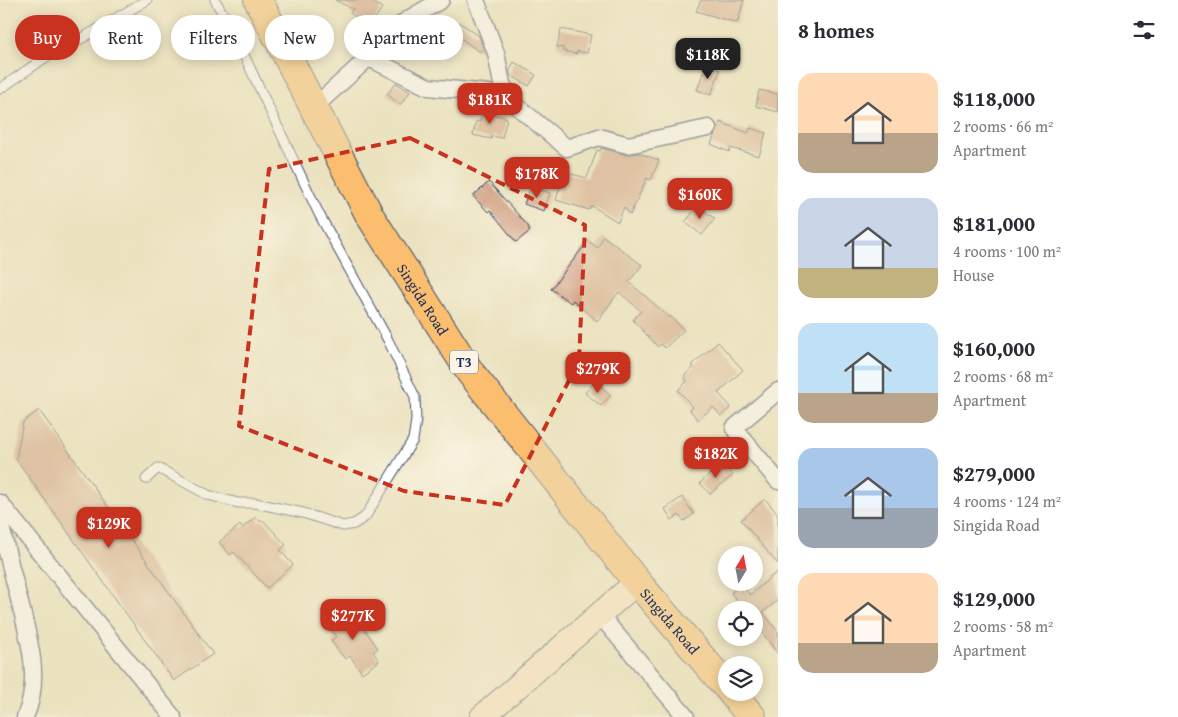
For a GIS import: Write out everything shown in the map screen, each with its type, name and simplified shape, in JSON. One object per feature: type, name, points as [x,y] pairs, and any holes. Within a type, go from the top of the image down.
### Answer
[{"type":"highway","name":"Singida Road","points":[[258,0],[370,216],[470,372],[637,582],[718,677]]},
{"type":"highway","points":[[739,701],[752,717]]},
{"type":"street","points":[[417,15],[442,0]]},
{"type":"street","points":[[476,0],[496,53],[502,84],[512,102]]},
{"type":"street","points":[[313,108],[366,60]]},
{"type":"street","points":[[372,60],[428,87],[490,93],[512,102],[567,148],[599,137],[628,145],[708,128]]},
{"type":"street","points":[[778,391],[734,428],[778,481]]},
{"type":"street","points":[[0,502],[173,717]]},
{"type":"street","points":[[0,521],[30,642],[34,671],[25,717]]},
{"type":"street","points":[[482,717],[637,582]]},
{"type":"street","points":[[600,614],[686,717]]},
{"type":"lane","points":[[0,89],[43,59],[147,0]]},
{"type":"lane","points":[[146,480],[158,468],[208,494],[238,503],[254,503],[303,512],[343,526],[354,524],[365,517],[413,440],[416,420],[415,397],[388,340],[319,214],[233,32],[215,0]]},
{"type":"highlighted area","points":[[410,138],[585,225],[579,361],[505,505],[404,491],[239,426],[269,169]]},
{"type":"building","points":[[335,0],[370,0],[382,8],[377,15],[353,15],[350,13],[353,9]]},
{"type":"building","points":[[701,0],[744,0],[737,23],[696,11]]},
{"type":"building","points":[[463,25],[479,36],[483,48],[480,52],[463,40]]},
{"type":"building","points":[[561,29],[591,35],[587,53],[577,51],[577,54],[563,51],[564,48],[557,47]]},
{"type":"building","points":[[514,62],[536,75],[529,86],[510,75]]},
{"type":"building","points":[[706,65],[720,70],[711,95],[697,90]]},
{"type":"building","points":[[396,83],[410,92],[400,105],[387,94]]},
{"type":"building","points":[[759,90],[778,94],[778,112],[756,106]]},
{"type":"building","points":[[483,108],[495,111],[494,115],[507,118],[502,138],[492,136],[491,139],[473,135],[476,121],[480,122]]},
{"type":"building","points":[[720,122],[748,133],[750,128],[766,133],[759,156],[731,148],[729,152],[711,144]]},
{"type":"building","points":[[601,148],[626,155],[639,153],[659,160],[651,180],[647,178],[630,215],[624,207],[618,222],[592,206],[589,210],[556,200],[564,172],[587,178],[597,150],[600,151]]},
{"type":"building","points":[[489,182],[528,226],[530,231],[516,242],[490,210],[488,212],[473,196]]},
{"type":"building","points":[[531,186],[550,193],[544,211],[524,204]]},
{"type":"building","points":[[698,206],[715,219],[702,235],[685,222]]},
{"type":"building","points":[[603,236],[642,265],[629,282],[684,330],[665,348],[661,344],[658,347],[633,320],[641,311],[619,292],[597,321],[573,300],[571,303],[551,289],[588,241],[598,248]]},
{"type":"building","points":[[718,342],[743,370],[718,393],[731,407],[721,416],[713,407],[698,420],[690,410],[693,407],[678,390],[687,381],[684,376],[694,367],[692,365]]},
{"type":"building","points":[[595,382],[611,395],[601,406],[585,393]]},
{"type":"building","points":[[39,410],[213,654],[174,681],[16,459],[23,422]]},
{"type":"building","points":[[722,463],[733,475],[710,494],[700,483]]},
{"type":"building","points":[[682,497],[694,514],[684,521],[679,515],[672,520],[665,509]]},
{"type":"building","points":[[765,499],[778,514],[778,564],[763,546],[741,520]]},
{"type":"building","points":[[256,517],[261,522],[263,520],[286,545],[280,550],[293,565],[267,588],[234,552],[230,555],[219,542],[240,525],[242,528]]},
{"type":"building","points":[[778,571],[778,600],[763,612],[763,601],[738,601],[731,593],[733,591],[747,591],[750,595],[755,591],[763,591],[763,584]]},
{"type":"building","points":[[349,608],[378,648],[373,652],[379,661],[362,673],[350,656],[345,659],[331,641],[336,637],[327,624]]},
{"type":"building","points":[[763,612],[778,632],[778,654],[763,634]]}]
